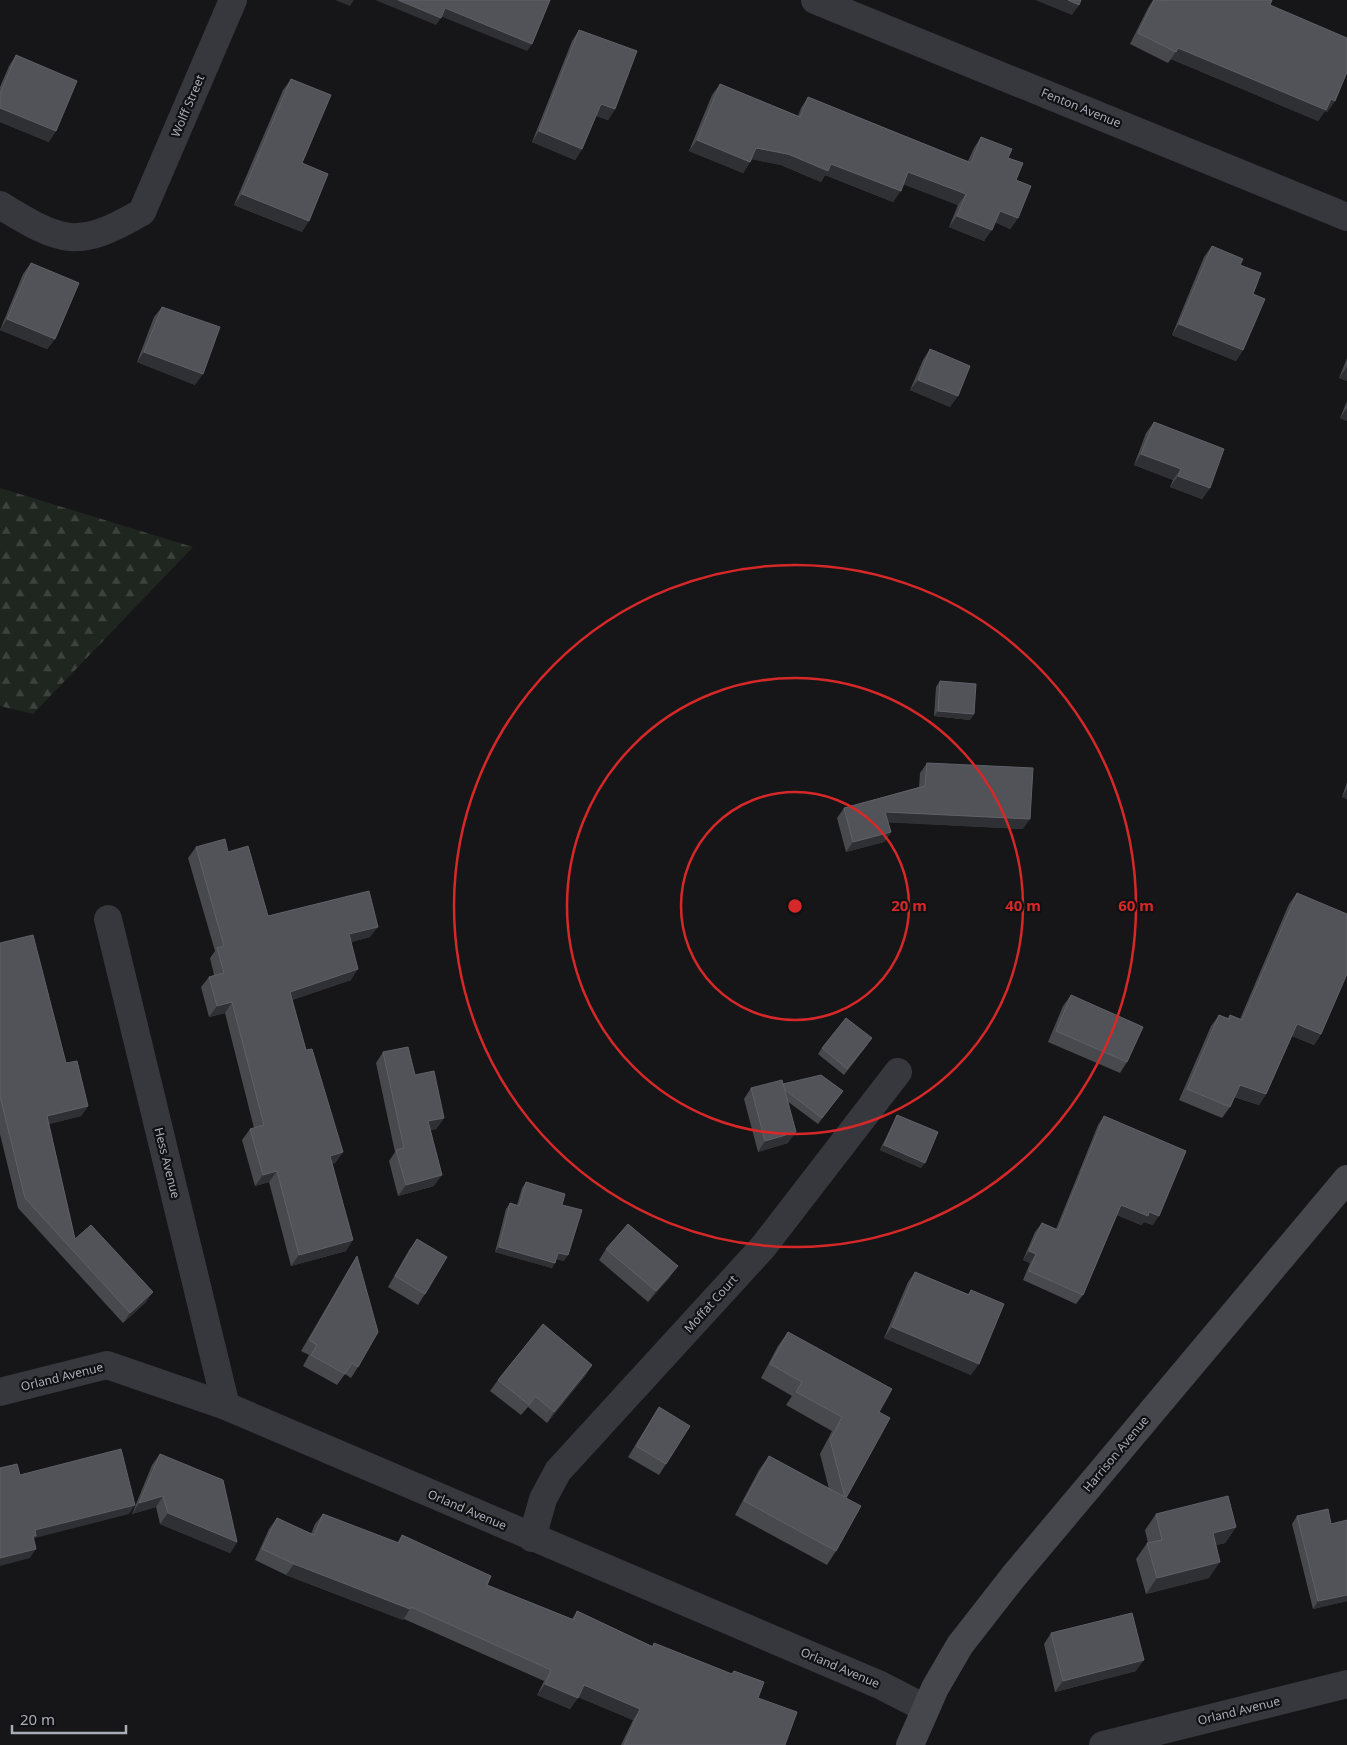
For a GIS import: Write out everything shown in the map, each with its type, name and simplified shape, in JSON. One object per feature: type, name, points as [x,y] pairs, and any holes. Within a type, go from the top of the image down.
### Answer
[{"type":"main road","name":"Harrison Avenue","points":[[910,1745],[925,1708],[960,1645],[1012,1577],[1347,1179]]},
{"type":"street","name":"Wolff Street","points":[[0,205],[42,231],[70,238],[86,238],[114,228],[142,212],[234,0]]},
{"type":"street","name":"Fenton Avenue","points":[[815,0],[1347,216]]},
{"type":"street","name":"Hess Avenue","points":[[108,919],[226,1406]]},
{"type":"street","name":"Moffat Court","points":[[532,1538],[543,1499],[558,1471],[763,1247],[898,1072]]},
{"type":"street","name":"Orland Avenue","points":[[0,1392],[107,1365],[226,1406],[880,1685],[925,1708]]},
{"type":"street","name":"Orland Avenue","points":[[1103,1745],[1347,1684]]},
{"type":"green space","points":[[0,488],[193,547],[33,714],[0,706]]},
{"type":"building","points":[[398,0],[550,0],[532,44],[445,8],[441,18]]},
{"type":"building","points":[[1068,0],[1081,0],[1079,5]]},
{"type":"building","points":[[1154,0],[1272,0],[1270,5],[1347,38],[1347,72],[1335,101],[1331,99],[1326,110],[1178,48],[1176,52],[1138,33]]},
{"type":"building","points":[[579,30],[637,51],[615,109],[601,104],[582,149],[539,131]]},
{"type":"building","points":[[16,55],[77,81],[56,131],[0,108],[0,94]]},
{"type":"building","points":[[291,79],[331,95],[302,163],[328,174],[309,221],[242,194]]},
{"type":"building","points":[[720,84],[800,117],[808,97],[971,163],[981,137],[1012,149],[1008,158],[1023,163],[1016,180],[1031,186],[1018,218],[1000,211],[992,230],[957,216],[966,194],[908,172],[901,191],[831,164],[828,171],[788,154],[756,148],[750,162],[697,140]]},
{"type":"building","points":[[1212,246],[1243,259],[1240,265],[1261,273],[1253,294],[1265,299],[1243,350],[1179,324]]},
{"type":"building","points":[[31,263],[79,283],[55,339],[7,319]]},
{"type":"building","points":[[162,307],[220,327],[203,374],[144,352]]},
{"type":"building","points":[[930,349],[970,366],[958,396],[918,380]]},
{"type":"building","points":[[1154,422],[1224,449],[1210,488],[1178,476],[1181,469],[1141,454]]},
{"type":"building","points":[[940,681],[976,684],[974,714],[938,711]]},
{"type":"building","points":[[927,763],[1033,768],[1030,819],[885,812],[891,832],[853,842],[844,808],[925,786]]},
{"type":"building","points":[[225,839],[228,852],[248,846],[268,916],[369,891],[378,927],[349,934],[358,969],[290,992],[306,1050],[312,1049],[343,1152],[330,1156],[353,1240],[299,1255],[277,1171],[263,1175],[250,1129],[264,1125],[232,1002],[217,1006],[209,977],[224,973],[217,948],[224,946],[196,847]]},
{"type":"building","points":[[1297,893],[1347,914],[1347,974],[1321,1034],[1297,1024],[1266,1094],[1240,1085],[1230,1107],[1187,1089],[1219,1015],[1229,1019],[1230,1015],[1242,1020]]},
{"type":"building","points":[[33,935],[66,1063],[77,1061],[88,1106],[47,1116],[75,1239],[91,1225],[153,1292],[130,1313],[25,1198],[0,1096],[0,943]]},
{"type":"building","points":[[1071,995],[1143,1027],[1127,1062],[1056,1031]]},
{"type":"building","points":[[846,1018],[872,1038],[847,1069],[822,1048]]},
{"type":"building","points":[[408,1047],[415,1075],[434,1071],[444,1118],[428,1121],[442,1175],[406,1185],[396,1150],[404,1148],[383,1052]]},
{"type":"building","points":[[821,1075],[843,1091],[822,1118],[785,1090],[783,1084]]},
{"type":"building","points":[[782,1080],[796,1132],[765,1141],[751,1088]]},
{"type":"building","points":[[897,1115],[938,1132],[925,1163],[884,1145]]},
{"type":"building","points":[[1104,1116],[1186,1151],[1159,1216],[1149,1212],[1148,1216],[1121,1205],[1083,1295],[1029,1271],[1036,1254],[1029,1251],[1042,1223],[1058,1230]]},
{"type":"building","points":[[526,1182],[565,1194],[562,1205],[582,1210],[568,1255],[558,1253],[555,1263],[499,1247],[510,1203],[519,1206]]},
{"type":"building","points":[[628,1224],[678,1266],[656,1291],[606,1249]]},
{"type":"building","points":[[417,1239],[447,1257],[425,1294],[395,1276]]},
{"type":"building","points":[[357,1256],[378,1332],[358,1367],[352,1363],[345,1374],[311,1355],[317,1345],[309,1340]]},
{"type":"building","points":[[915,1272],[969,1295],[971,1290],[1004,1304],[979,1364],[892,1327]]},
{"type":"building","points":[[543,1324],[592,1365],[554,1412],[535,1396],[529,1405],[498,1380]]},
{"type":"building","points":[[788,1332],[892,1389],[879,1412],[890,1418],[846,1498],[861,1506],[836,1551],[744,1501],[769,1456],[845,1497],[830,1440],[842,1417],[796,1392],[802,1382],[770,1364]]},
{"type":"building","points":[[659,1407],[690,1426],[666,1464],[636,1446]]},
{"type":"building","points":[[121,1449],[135,1505],[35,1530],[36,1536],[33,1536],[36,1549],[0,1558],[0,1468],[17,1464],[20,1475]]},
{"type":"building","points":[[160,1454],[223,1480],[237,1542],[168,1513],[163,1496],[139,1503]]},
{"type":"building","points":[[1228,1496],[1236,1527],[1213,1533],[1220,1562],[1157,1578],[1147,1543],[1162,1540],[1156,1514]]},
{"type":"building","points":[[1328,1509],[1331,1524],[1347,1520],[1347,1595],[1318,1601],[1297,1516]]},
{"type":"building","points":[[323,1514],[399,1543],[402,1535],[491,1576],[487,1585],[574,1620],[577,1611],[653,1647],[654,1643],[732,1674],[734,1671],[764,1682],[758,1698],[797,1712],[785,1745],[624,1745],[640,1709],[584,1685],[578,1698],[545,1684],[551,1670],[411,1607],[410,1609],[294,1564],[262,1549],[277,1518],[314,1535]]},
{"type":"building","points":[[1132,1613],[1144,1660],[1063,1681],[1051,1633]]}]
